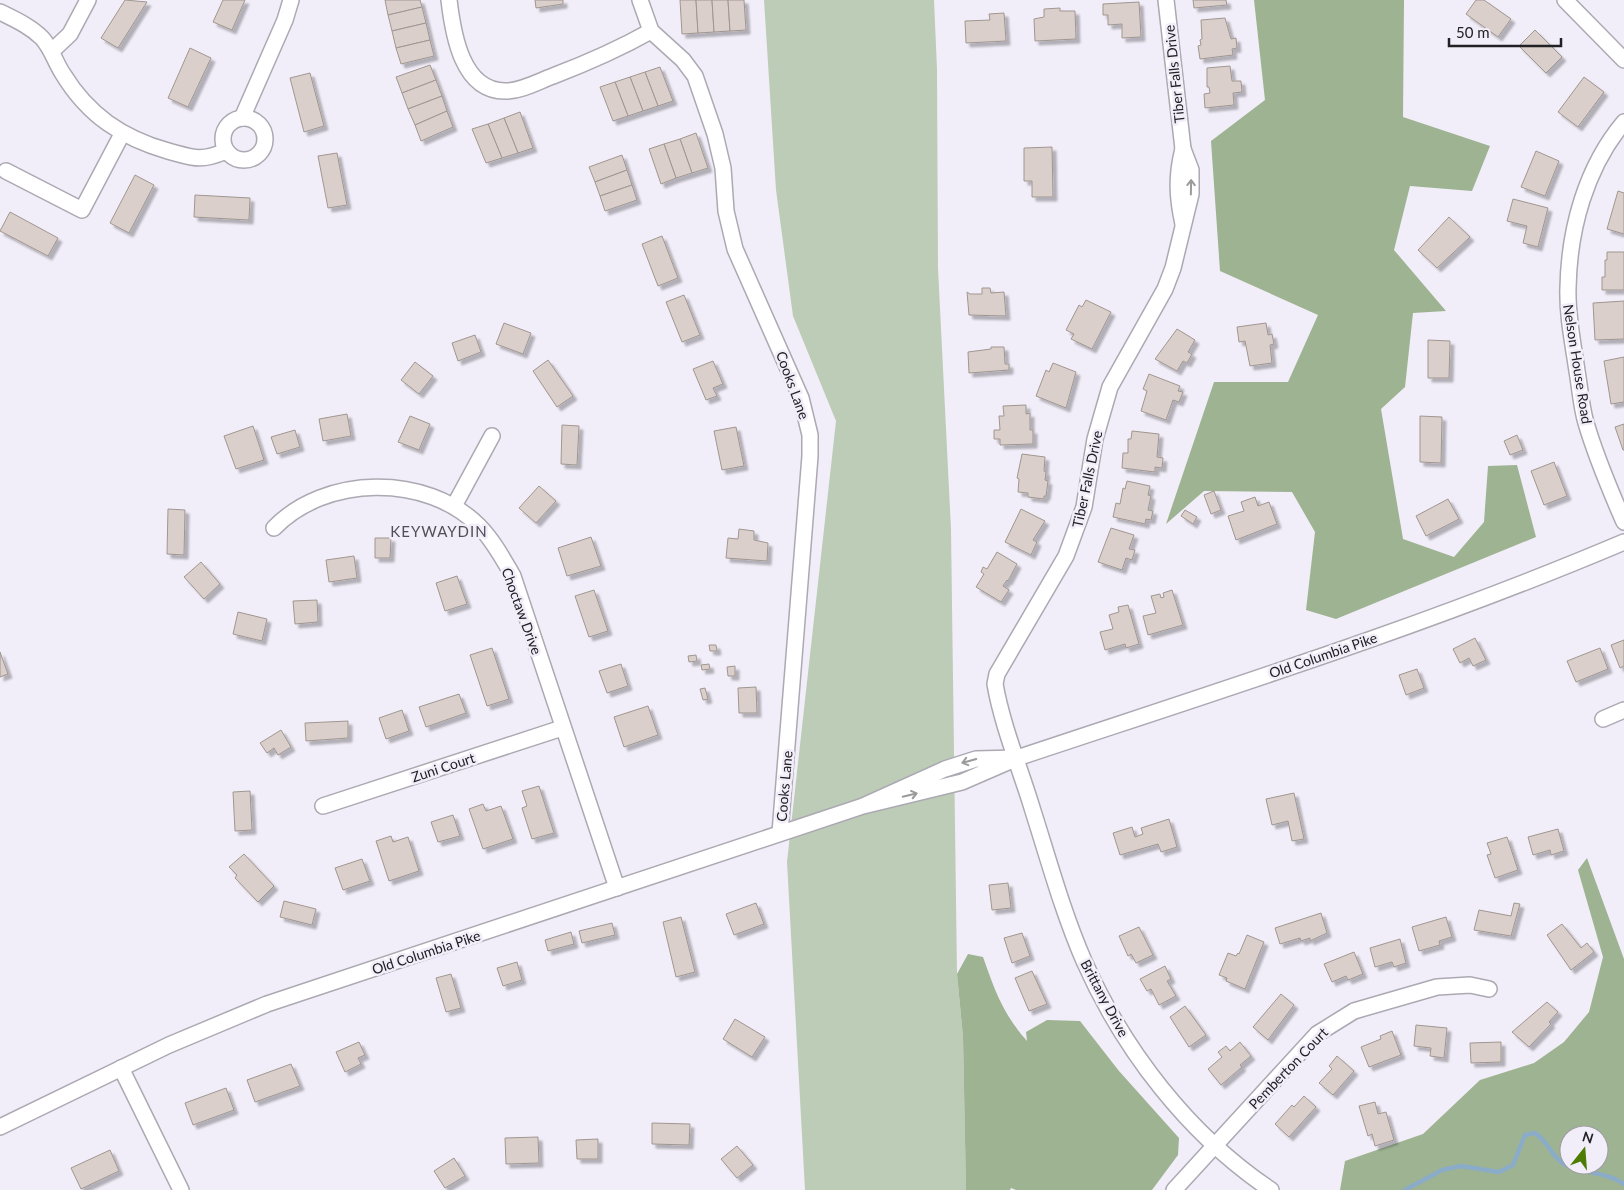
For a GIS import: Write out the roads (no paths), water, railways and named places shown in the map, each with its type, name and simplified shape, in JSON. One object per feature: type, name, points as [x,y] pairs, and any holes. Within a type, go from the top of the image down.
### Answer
[{"type":"street","points":[[5,0],[0,11],[28,26],[40,37],[52,51],[61,72],[83,103],[104,122],[122,134],[151,146],[193,158],[207,159],[226,151]]},
{"type":"street","points":[[52,51],[70,34],[88,0]]},
{"type":"street","points":[[242,118],[285,20],[291,0]]},
{"type":"street","points":[[449,0],[458,45],[468,72],[476,81],[497,90],[517,90],[596,59],[650,31],[640,0]]},
{"type":"street","name":"Tiber Falls Drive","points":[[1018,758],[997,694],[995,684],[997,674],[1066,556],[1077,530],[1085,504],[1102,410],[1122,361],[1164,289],[1173,268],[1192,184],[1189,163],[1182,149],[1166,0]]},
{"type":"street","points":[[1565,0],[1624,60]]},
{"type":"street","name":"Cooks Lane","points":[[650,31],[683,60],[695,76],[715,134],[723,168],[726,211],[735,249],[801,398],[810,434],[810,456],[780,833]]},
{"type":"street","points":[[242,118],[252,120],[260,125],[265,134],[262,151],[254,158],[244,160],[234,158],[226,151],[223,140],[226,127],[232,122],[242,118]]},
{"type":"street","name":"Nelson House Road","points":[[1624,122],[1603,152],[1587,185],[1576,218],[1568,288],[1570,324],[1585,421],[1596,456],[1624,522]]},
{"type":"street","points":[[6,171],[82,210],[122,134]]},
{"type":"street","points":[[454,506],[492,436]]},
{"type":"street","name":"Choctaw Drive","points":[[274,528],[297,508],[312,500],[370,487],[401,489],[432,496],[454,506],[478,525],[498,550],[513,576],[562,728],[617,888]]},
{"type":"street","name":"Old Columbia Pike","points":[[0,1127],[215,1024],[267,1004],[863,806],[962,782],[1018,758],[1365,641],[1564,567],[1624,542]]},
{"type":"street","points":[[1603,719],[1624,710]]},
{"type":"street","name":"Zuni Court","points":[[323,806],[562,728]]},
{"type":"street","name":"Brittany Drive","points":[[1018,758],[1065,914],[1100,996],[1131,1047],[1163,1091],[1214,1145],[1271,1190]]},
{"type":"street","name":"Pemberton Court","points":[[1174,1190],[1317,1034],[1333,1022],[1354,1011],[1437,987],[1470,985],[1489,989]]},
{"type":"street","points":[[121,1068],[181,1190]]},
{"type":"waterway","points":[[1405,1190],[1442,1170],[1461,1166],[1499,1172],[1513,1165],[1525,1135],[1535,1133],[1564,1164],[1578,1170],[1609,1177],[1624,1184]]},
{"type":"district","name":"KEYWAYDIN","points":[[439,531]]}]
